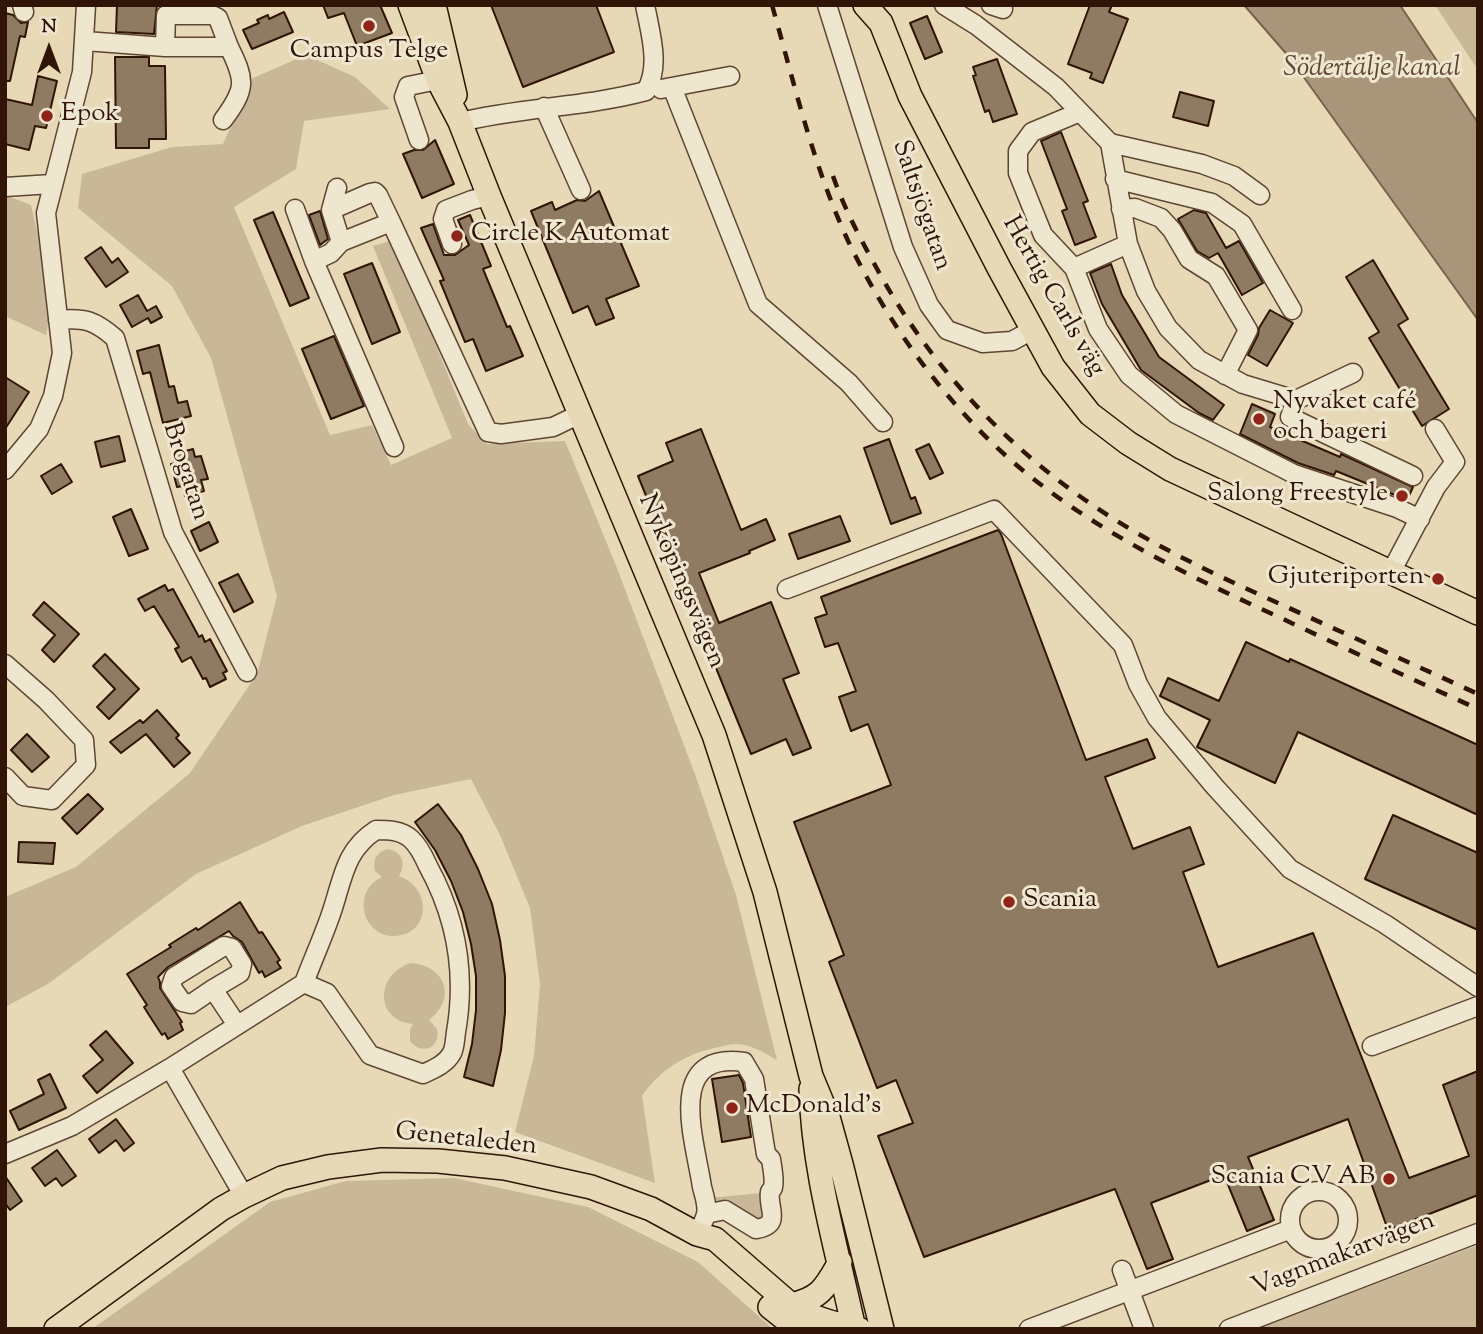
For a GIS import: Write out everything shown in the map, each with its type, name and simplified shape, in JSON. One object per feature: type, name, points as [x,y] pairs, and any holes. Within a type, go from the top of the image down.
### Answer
[{"type":"main road","name":"Nyköpingsvägen","points":[[410,5],[445,78],[489,196],[714,735],[765,892],[811,1076],[834,1140],[883,1329]]},
{"type":"main road","name":"Nyköpingsvägen","points":[[434,5],[445,78]]},
{"type":"main road","name":"Hertig Carls väg","points":[[871,7],[881,23],[910,96],[999,268],[1054,367],[1090,414],[1128,443],[1170,469],[1478,613]]},
{"type":"main road","name":"Nyköpingsvägen","points":[[811,1076],[812,1119],[819,1167],[856,1328]]},
{"type":"main road","name":"Genetaleden","points":[[56,1329],[221,1209],[244,1196],[282,1178],[328,1167],[382,1160],[438,1161],[505,1168],[590,1187],[702,1224],[715,1239],[791,1306],[818,1320],[856,1328]]},
{"type":"main road","name":"Genetaleden","points":[[702,1224],[705,1249],[798,1329]]},
{"type":"main road","points":[[791,1306],[808,1301],[825,1289],[840,1262]]},
{"type":"street","points":[[9,459],[39,429],[54,396],[62,353],[46,213],[82,72],[86,5]]},
{"type":"street","points":[[645,5],[654,69],[653,79],[646,91]]},
{"type":"street","name":"Saltsjögatan","points":[[827,5],[903,247],[929,305],[947,330],[983,343],[1012,341],[1034,329]]},
{"type":"street","points":[[944,5],[966,10],[976,25],[1056,87],[1110,143],[1202,164],[1234,176],[1260,195]]},
{"type":"street","points":[[165,47],[166,15],[212,15],[218,18],[241,72],[237,101],[223,120]]},
{"type":"street","points":[[85,41],[165,47],[229,47]]},
{"type":"street","points":[[460,122],[730,76]]},
{"type":"street","points":[[419,140],[404,97],[408,86],[445,78]]},
{"type":"street","points":[[672,87],[758,304],[849,383],[883,422]]},
{"type":"street","points":[[544,107],[581,190]]},
{"type":"street","points":[[1080,112],[1032,132],[1018,151],[1018,173],[1043,235],[1074,268],[1098,329],[1129,375],[1176,414],[1294,474],[1397,508],[1420,519]]},
{"type":"street","points":[[1110,143],[1128,244],[1146,291],[1168,328],[1199,360],[1243,384],[1296,400],[1353,373]]},
{"type":"street","points":[[1115,179],[1212,203],[1242,224],[1292,310]]},
{"type":"street","points":[[5,187],[52,184]]},
{"type":"street","points":[[337,188],[331,210],[341,242]]},
{"type":"street","points":[[331,210],[375,192],[488,432],[501,434],[553,427],[580,414]]},
{"type":"street","points":[[452,244],[443,219],[446,210],[489,196]]},
{"type":"street","points":[[1121,209],[1135,208],[1161,218],[1172,230],[1189,259],[1216,276],[1248,330],[1226,375]]},
{"type":"street","points":[[295,209],[314,261],[394,447]]},
{"type":"street","points":[[314,261],[331,253],[341,242],[391,222]]},
{"type":"street","points":[[1074,268],[1128,244]]},
{"type":"street","name":"Brogatan","points":[[58,320],[72,318],[96,323],[115,338],[173,532],[247,672]]},
{"type":"street","points":[[1296,400],[1290,417],[1413,476]]},
{"type":"street","points":[[1391,572],[1436,487],[1455,462],[1435,429]]},
{"type":"street","points":[[787,589],[994,510],[1123,645],[1138,684],[1157,719],[1290,869],[1385,923],[1478,987]]},
{"type":"street","points":[[5,664],[46,700],[84,740],[86,765],[52,800],[23,796],[5,777]]},
{"type":"street","points":[[5,1154],[72,1126],[304,983],[332,911],[348,860],[361,840],[376,830],[393,830],[411,839],[421,851],[439,885],[454,929],[459,964],[460,1008],[453,1052],[439,1067],[423,1074],[369,1055],[327,993],[304,983]]},
{"type":"street","points":[[213,989],[237,1025]]},
{"type":"street","points":[[1372,1046],[1478,1006]]},
{"type":"street","points":[[744,1062],[754,1079],[766,1154],[771,1158],[774,1187],[770,1192],[773,1213],[770,1221],[760,1228],[751,1227],[725,1210],[702,1224],[690,1108],[693,1082],[700,1070],[708,1065],[744,1062]]},
{"type":"street","points":[[170,1068],[244,1196]]},
{"type":"street","name":"Vagnmakarvägen","points":[[1029,1329],[1291,1229]]},
{"type":"street","name":"Vagnmakarvägen","points":[[1229,1329],[1478,1233]]},
{"type":"street","points":[[1122,1270],[1144,1329]]},
{"type":"shaded area","points":[[1435,5],[1478,5],[1478,70]]},
{"type":"shaded area","points":[[306,55],[355,77],[390,109],[304,121],[296,169],[234,207],[330,435],[372,425],[391,465],[452,438],[373,246],[390,241],[412,287],[468,424],[487,444],[565,441],[617,568],[696,777],[736,895],[777,1060],[752,1047],[731,1044],[693,1055],[665,1071],[649,1087],[642,1096],[655,1183],[515,1132],[534,1056],[540,984],[530,908],[500,835],[471,779],[394,795],[302,826],[196,874],[48,984],[5,1007],[5,897],[76,867],[190,773],[257,674],[277,596],[211,358],[172,286],[78,208],[82,174],[172,147],[223,144],[253,78]]},
{"type":"shaded area","points":[[5,195],[31,205],[48,288],[49,321],[46,335],[5,316]]},
{"type":"shaded area","points":[[388,849],[402,859],[399,876],[417,890],[423,909],[416,927],[408,933],[396,936],[384,935],[375,930],[368,922],[364,902],[366,892],[382,877],[375,871],[375,860],[378,854]]},
{"type":"shaded area","points":[[410,963],[432,970],[444,984],[443,1002],[429,1020],[437,1029],[436,1041],[430,1048],[415,1046],[410,1041],[413,1024],[401,1021],[386,1007],[385,987],[398,969]]},
{"type":"shaded area","points":[[454,1178],[588,1207],[698,1262],[773,1329],[92,1329],[270,1202],[346,1181]]},
{"type":"shaded area","points":[[761,1193],[769,1210],[760,1221],[717,1206],[709,1198]]},
{"type":"shaded area","points":[[1478,1245],[1478,1329],[1258,1329]]},
{"type":"water","name":"Södertälje kanal","points":[[1244,5],[1400,5],[1478,123],[1478,320],[1290,58]]},
{"type":"building","points":[[117,5],[157,5],[154,34],[116,32]]},
{"type":"building","name":"Campus Telge","points":[[323,5],[380,5],[392,33],[357,46],[344,13],[328,18]]},
{"type":"building","points":[[491,5],[596,5],[614,52],[523,87]]},
{"type":"building","points":[[1090,5],[1112,5],[1109,12],[1128,19],[1103,83],[1090,78],[1092,73],[1068,64]]},
{"type":"building","points":[[284,12],[293,32],[252,49],[243,30],[259,23],[257,20],[268,15],[269,19]]},
{"type":"building","points":[[5,13],[13,15],[21,23],[28,22],[25,37],[20,36],[10,81],[5,81]]},
{"type":"building","points":[[927,16],[942,52],[925,59],[910,23]]},
{"type":"building","points":[[115,57],[149,57],[149,66],[165,66],[166,139],[149,139],[149,148],[116,148]]},
{"type":"building","points":[[997,59],[1017,114],[993,122],[989,110],[985,112],[973,76],[976,75],[973,67]]},
{"type":"building","points":[[38,76],[57,81],[46,128],[35,126],[29,150],[5,144],[5,99],[32,105]]},
{"type":"building","points":[[1180,92],[1214,101],[1208,126],[1173,117]]},
{"type":"building","points":[[1061,132],[1088,201],[1083,203],[1096,237],[1075,245],[1062,211],[1067,209],[1041,141]]},
{"type":"building","points":[[435,140],[454,184],[422,198],[403,154],[423,150]]},
{"type":"building","points":[[599,191],[639,286],[606,299],[614,318],[596,325],[588,306],[573,313],[531,211],[552,202],[555,210],[577,200],[585,201]]},
{"type":"building","points":[[1194,210],[1206,213],[1226,248],[1239,241],[1263,283],[1242,295],[1218,253],[1209,258],[1197,251],[1178,219]]},
{"type":"building","points":[[320,211],[328,239],[320,245],[309,215]]},
{"type":"building","points":[[273,212],[309,298],[290,306],[254,220]]},
{"type":"building","points":[[470,215],[491,266],[483,269],[507,327],[510,326],[523,356],[486,371],[473,339],[465,342],[440,281],[444,280],[421,228],[433,224],[444,255],[455,255],[469,245],[458,220]]},
{"type":"building","points":[[101,247],[112,263],[118,258],[128,272],[106,287],[85,258]]},
{"type":"building","points":[[1373,260],[1408,319],[1398,325],[1449,409],[1422,426],[1369,338],[1379,332],[1346,277]]},
{"type":"building","points":[[372,263],[400,332],[372,344],[344,274]]},
{"type":"building","points":[[1111,264],[1122,295],[1159,357],[1224,405],[1213,420],[1199,413],[1141,370],[1102,304],[1090,273]]},
{"type":"building","points":[[138,295],[147,311],[156,306],[162,317],[151,323],[148,318],[132,327],[120,305]]},
{"type":"building","points":[[1270,310],[1293,323],[1267,366],[1248,355]]},
{"type":"building","points":[[334,336],[364,406],[331,419],[302,349]]},
{"type":"building","points":[[159,345],[169,387],[174,386],[178,403],[187,401],[191,416],[163,423],[150,372],[143,374],[137,351]]},
{"type":"building","points":[[5,377],[29,392],[5,429]]},
{"type":"building","points":[[1252,404],[1275,414],[1270,427],[1340,457],[1341,454],[1413,487],[1407,500],[1336,471],[1334,475],[1298,463],[1240,434]]},
{"type":"building","points":[[701,429],[741,530],[766,519],[775,540],[699,573],[719,623],[771,602],[799,673],[783,679],[811,748],[793,755],[786,739],[751,754],[638,476],[673,461],[666,443]]},
{"type":"building","points":[[119,436],[125,461],[101,467],[95,442]]},
{"type":"building","points":[[889,439],[911,499],[915,497],[921,513],[891,524],[864,448]]},
{"type":"building","points":[[929,444],[943,473],[930,479],[916,450]]},
{"type":"building","points":[[193,449],[195,457],[201,456],[208,479],[201,480],[204,491],[185,496],[183,486],[177,487],[171,464],[177,463],[174,454]]},
{"type":"building","points":[[61,464],[72,482],[52,494],[41,476]]},
{"type":"building","points":[[131,509],[148,549],[129,556],[113,517]]},
{"type":"building","points":[[840,516],[850,541],[798,559],[789,534]]},
{"type":"building","points":[[209,522],[218,542],[200,551],[191,531]]},
{"type":"building","name":"Scania","points":[[998,530],[1086,760],[1147,739],[1155,758],[1105,777],[1133,849],[1190,827],[1204,864],[1183,872],[1218,967],[1313,933],[1409,1178],[1469,1156],[1443,1085],[1478,1071],[1478,1195],[1388,1230],[1348,1119],[1248,1157],[1274,1220],[1247,1231],[1224,1175],[1151,1203],[1173,1259],[1147,1269],[1115,1189],[924,1257],[878,1136],[913,1123],[896,1080],[877,1088],[829,962],[844,955],[794,822],[891,785],[868,724],[851,731],[839,697],[856,691],[838,643],[825,647],[815,618],[827,614],[821,597]]},
{"type":"building","points":[[238,574],[253,602],[234,612],[219,583]]},
{"type":"building","points":[[165,585],[168,591],[173,589],[199,637],[202,635],[205,642],[210,639],[227,671],[223,673],[226,679],[210,687],[191,657],[182,662],[175,649],[179,647],[154,606],[145,611],[138,599]]},
{"type":"building","points":[[44,602],[79,634],[54,662],[42,650],[55,635],[33,615]]},
{"type":"building","points":[[1246,642],[1289,662],[1290,659],[1478,745],[1478,815],[1298,732],[1275,783],[1197,747],[1210,720],[1160,696],[1168,678],[1219,701]]},
{"type":"building","points":[[105,654],[139,689],[109,719],[97,707],[115,689],[93,666]]},
{"type":"building","points":[[157,710],[179,735],[176,738],[190,753],[174,767],[146,734],[121,753],[110,742],[140,720],[143,723]]},
{"type":"building","points":[[27,734],[49,757],[32,772],[11,750]]},
{"type":"building","points":[[88,794],[103,809],[77,834],[62,818]]},
{"type":"building","points":[[438,804],[461,835],[478,869],[492,904],[500,940],[505,976],[505,1013],[493,1086],[464,1077],[476,1010],[476,976],[471,944],[451,881],[435,850],[415,822]]},
{"type":"building","points":[[1393,815],[1478,853],[1478,930],[1365,879]]},
{"type":"building","points":[[19,842],[55,843],[53,864],[18,862]]},
{"type":"building","points":[[240,902],[280,960],[277,962],[281,968],[265,977],[262,971],[259,973],[242,942],[229,931],[168,967],[158,977],[160,988],[182,1022],[180,1023],[183,1030],[168,1039],[165,1033],[162,1035],[149,1015],[144,1007],[147,1005],[127,974]]},
{"type":"building","points":[[106,1031],[133,1063],[97,1093],[83,1076],[103,1060],[90,1045]]},
{"type":"building","points":[[50,1074],[66,1108],[19,1130],[10,1111],[44,1094],[38,1080]]},
{"type":"building","name":"McDonald's","points":[[739,1075],[743,1083],[751,1137],[722,1142],[712,1079]]},
{"type":"building","points":[[116,1119],[134,1143],[124,1151],[116,1140],[99,1153],[89,1139]]},
{"type":"building","points":[[57,1150],[76,1176],[62,1186],[56,1178],[45,1186],[32,1168]]},
{"type":"building","points":[[5,1176],[22,1201],[10,1210],[5,1203]]},
{"type":"railway","points":[[772,5],[816,158],[851,247],[885,308],[924,366],[969,420],[994,445],[1020,468],[1081,513],[1145,552],[1478,709]]},
{"type":"railway","points":[[833,176],[864,245],[918,335],[968,397],[1025,453],[1056,478],[1112,518],[1186,560],[1478,694]]},
{"type":"place","name":"Campus Telge","points":[[369,26]]},
{"type":"place","name":"Epok","points":[[47,116]]},
{"type":"place","name":"Circle K Automat","points":[[457,236]]},
{"type":"place","name":"Nyvaket café och bageri","points":[[1259,419]]},
{"type":"place","name":"Salong Freestyle","points":[[1402,496]]},
{"type":"place","name":"Gjuteriporten","points":[[1438,579]]},
{"type":"place","name":"Scania","points":[[1009,902]]},
{"type":"place","name":"McDonald's","points":[[732,1108]]},
{"type":"place","name":"Scania CV AB","points":[[1389,1179]]}]
